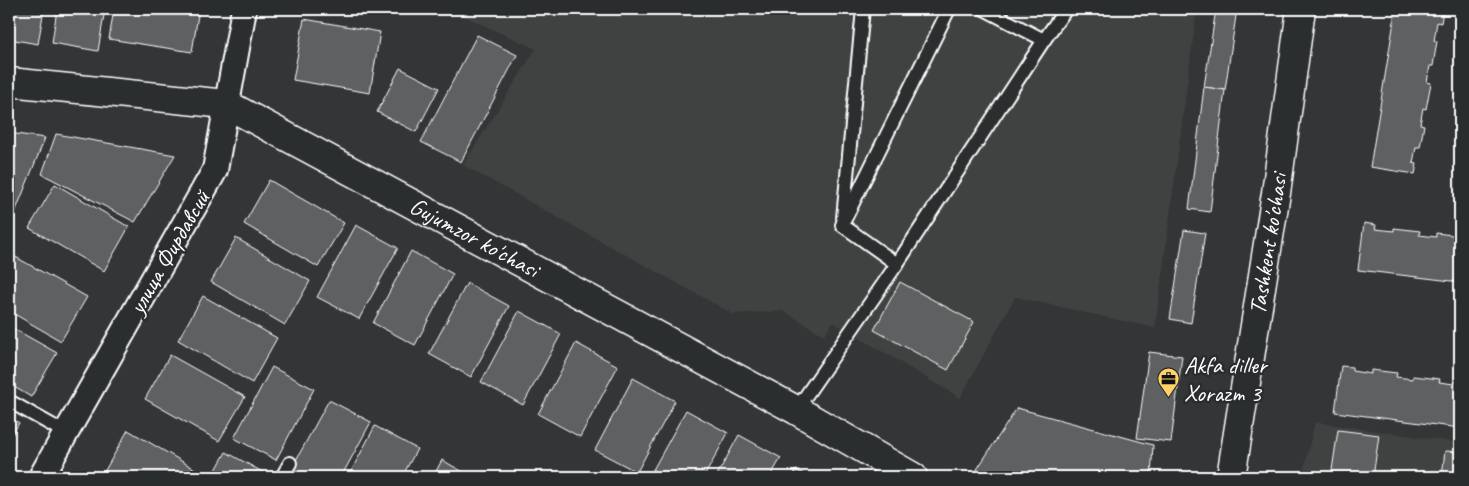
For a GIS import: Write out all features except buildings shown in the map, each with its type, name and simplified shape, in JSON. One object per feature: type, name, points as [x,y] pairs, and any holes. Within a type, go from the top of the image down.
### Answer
[{"type":"street","name":"улица Фирдавсий","points":[[43,477],[215,170],[244,9]]},
{"type":"street","name":"Tashkent ko'chasi","points":[[1231,477],[1276,193],[1301,9]]},
{"type":"street","name":"Gujumzor ko'chasi","points":[[9,82],[226,104],[796,410],[913,477]]},
{"type":"lane","points":[[842,225],[863,9]]},
{"type":"lane","points":[[842,225],[949,9]]},
{"type":"lane","points":[[984,9],[1044,40]]},
{"type":"lane","points":[[796,410],[897,264],[1066,9]]},
{"type":"lane","points":[[842,225],[897,264]]},
{"type":"lane","points":[[9,401],[66,433]]},
{"type":"lane","points":[[282,477],[290,463]]},
{"type":"shaded area","points":[[448,9],[1197,9],[1155,328],[1015,297],[960,398],[833,322],[824,335],[783,311],[733,314],[463,165],[536,49]]},
{"type":"shaded area","points":[[1315,422],[1460,443],[1460,477],[1302,477]]},
{"type":"place","name":"Akfa diller Xorazm 3","points":[[1168,398]]}]
